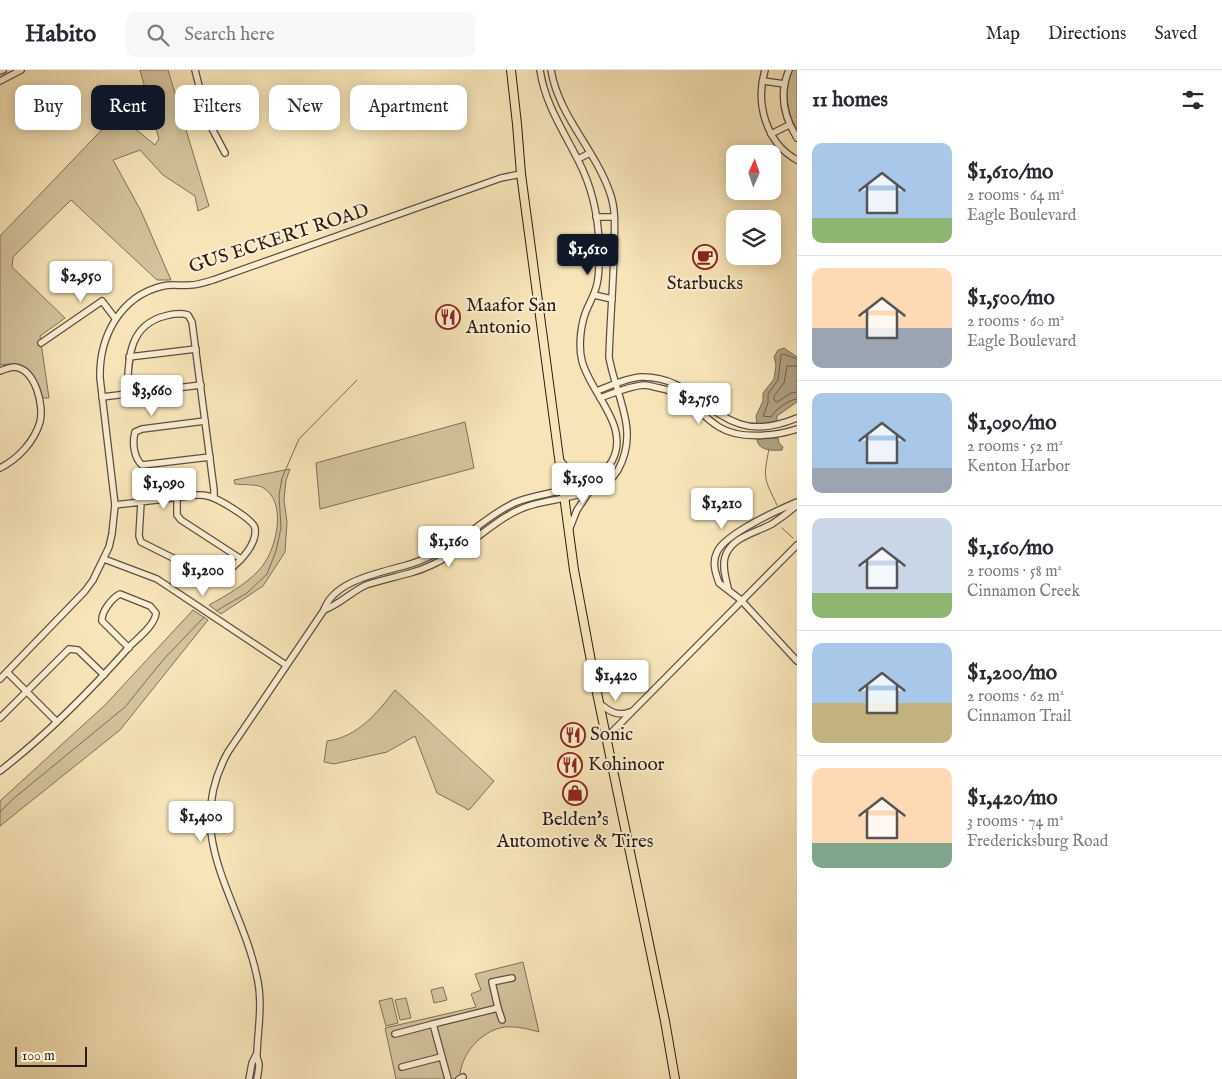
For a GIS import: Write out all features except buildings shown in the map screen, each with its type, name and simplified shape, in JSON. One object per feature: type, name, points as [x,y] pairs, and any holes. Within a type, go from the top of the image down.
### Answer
[{"type":"main road","points":[[511,70],[521,174],[574,570],[675,1079]]},
{"type":"street","points":[[0,81],[21,70]]},
{"type":"street","points":[[195,70],[208,121],[225,153]]},
{"type":"street","points":[[324,610],[334,607],[345,597],[374,583],[433,565],[453,554],[522,508],[564,494],[587,482],[605,470],[612,460],[616,449],[616,430],[582,360],[581,341],[586,310],[594,295],[599,268],[599,242],[596,217],[588,182],[545,95],[540,70]]},
{"type":"street","points":[[249,1079],[252,1063],[256,1055],[261,1014],[258,979],[216,859],[210,834],[210,803],[218,770],[225,757],[324,610],[327,602],[341,590],[363,578],[408,565],[443,550],[497,513],[530,497],[564,494],[577,497],[591,491],[615,475],[626,452],[628,426],[617,392],[609,357],[614,217],[611,195],[599,166],[559,101],[553,84],[551,70]]},
{"type":"street","points":[[765,70],[762,101],[771,134],[774,141],[791,157],[797,160]]},
{"type":"street","points":[[789,70],[783,92],[785,113],[789,125],[797,138]]},
{"type":"street","points":[[763,80],[785,84]]},
{"type":"street","points":[[771,134],[789,125]]},
{"type":"street","points":[[578,159],[590,153]]},
{"type":"street","name":"GUS ECKERT ROAD","points":[[115,318],[139,297],[155,288],[197,284],[213,280],[502,178],[521,174]]},
{"type":"street","points":[[596,217],[614,217]]},
{"type":"street","points":[[594,295],[612,299]]},
{"type":"street","points":[[0,679],[86,591],[104,559],[112,534],[115,505],[102,398],[100,359],[104,341],[115,318],[102,300],[41,343]]},
{"type":"street","points":[[127,394],[129,357],[135,338],[146,326],[155,320],[178,314],[188,315],[192,322],[196,348],[214,498]]},
{"type":"street","points":[[129,357],[196,348]]},
{"type":"street","points":[[0,371],[16,368],[30,377],[40,398],[41,412],[36,432],[29,444],[17,456],[0,468]]},
{"type":"street","points":[[597,392],[615,384],[640,378],[660,379],[677,384],[731,421],[742,425],[779,424],[797,418]]},
{"type":"street","points":[[102,398],[200,384]]},
{"type":"street","points":[[600,398],[646,385],[676,393],[720,428],[756,436],[778,434],[797,429]]},
{"type":"street","points":[[205,420],[138,430],[134,436],[134,448],[136,457],[142,465],[210,457]]},
{"type":"street","points":[[560,460],[571,473],[587,482]]},
{"type":"street","points":[[569,530],[577,510],[591,491]]},
{"type":"street","points":[[115,505],[198,495],[214,498],[227,505],[254,526],[252,543],[241,559],[228,571],[209,580],[173,558],[144,545],[139,539],[141,502]]},
{"type":"street","points":[[177,498],[177,515],[181,520],[241,559]]},
{"type":"street","points":[[797,504],[733,535],[721,545],[714,562],[718,582],[741,600],[797,661]]},
{"type":"street","points":[[728,588],[724,569],[725,558],[730,547],[741,538],[772,523],[797,504]]},
{"type":"street","points":[[497,513],[502,520]]},
{"type":"street","points":[[606,738],[797,545]]},
{"type":"street","points":[[104,559],[157,580],[286,665]]},
{"type":"street","points":[[341,590],[345,597]]},
{"type":"street","points":[[0,772],[89,692],[104,675],[129,648],[154,620],[156,613],[150,606],[123,594],[115,596],[102,614],[102,621],[129,648]]},
{"type":"street","points":[[0,718],[65,651],[72,648],[78,650],[104,675]]},
{"type":"street","points":[[7,672],[57,722]]},
{"type":"street","points":[[599,703],[614,713],[625,714],[632,711]]},
{"type":"street","points":[[502,1020],[492,982],[512,978]]},
{"type":"street","points":[[395,1034],[498,1008]]},
{"type":"street","points":[[433,1024],[448,1079]]},
{"type":"street","points":[[256,1055],[259,1064],[257,1079]]},
{"type":"street","points":[[402,1067],[441,1057]]},
{"type":"shaded area","points":[[140,70],[168,70],[175,93],[175,130],[186,130],[209,206],[198,211],[195,196],[163,175],[140,150],[113,160],[141,211],[171,280],[157,280],[71,200],[13,257],[12,267],[65,318],[40,336],[49,398],[42,398],[36,382],[28,370],[18,365],[0,365],[0,236],[102,130],[137,130],[155,145],[159,139],[157,130],[165,130],[165,85],[144,85]]},
{"type":"shaded area","points":[[792,70],[797,70],[797,129],[790,115],[787,100],[789,77]]},
{"type":"shaded area","points":[[465,422],[474,468],[320,509],[316,463]]},
{"type":"shaded area","points":[[290,469],[286,480],[284,500],[287,522],[285,552],[263,586],[221,614],[209,605],[242,585],[259,570],[270,552],[275,540],[277,527],[275,503],[270,494],[262,487],[235,484],[234,480]]},
{"type":"shaded area","points":[[193,610],[208,620],[120,730],[0,826],[0,801],[105,705]]},
{"type":"shaded area","points":[[395,690],[494,781],[469,810],[437,793],[415,736],[387,752],[334,764],[324,762],[327,741],[348,735],[366,723]]},
{"type":"shaded area","points":[[523,962],[539,1032],[505,1027],[488,1033],[467,1053],[463,1062],[460,1079],[396,1079],[385,1028],[476,1007],[471,994],[481,990],[475,974]]},
{"type":"shaded area","points":[[443,987],[447,1000],[434,1003],[431,990]]},
{"type":"shaded area","points":[[392,998],[398,1023],[386,1026],[379,1001]]},
{"type":"shaded area","points":[[406,998],[411,1018],[400,1020],[395,1000]]},
{"type":"water","points":[[784,348],[797,357],[797,402],[777,416],[777,422],[757,424],[756,416],[763,401],[763,393],[774,379],[776,365],[774,357],[778,350]]},
{"type":"water","points":[[778,438],[779,443],[783,447],[782,450],[763,448],[757,439]]},
{"type":"waterway","points":[[216,611],[247,593],[267,574],[276,551],[281,528],[279,495],[282,478],[299,439],[357,380]]},
{"type":"waterway","points":[[769,449],[765,473],[769,489],[777,505]]},
{"type":"waterway","points":[[782,528],[793,538]]},
{"type":"waterway","points":[[0,812],[13,799],[125,707],[163,660],[204,617]]},
{"type":"place","name":"Starbucks","points":[[705,257]]},
{"type":"place","name":"Maafor San Antonio","points":[[448,317]]},
{"type":"place","name":"Sonic","points":[[573,735]]},
{"type":"place","name":"Kohinoor","points":[[570,765]]},
{"type":"place","name":"Belden's Automotive & Tires","points":[[575,793]]}]
